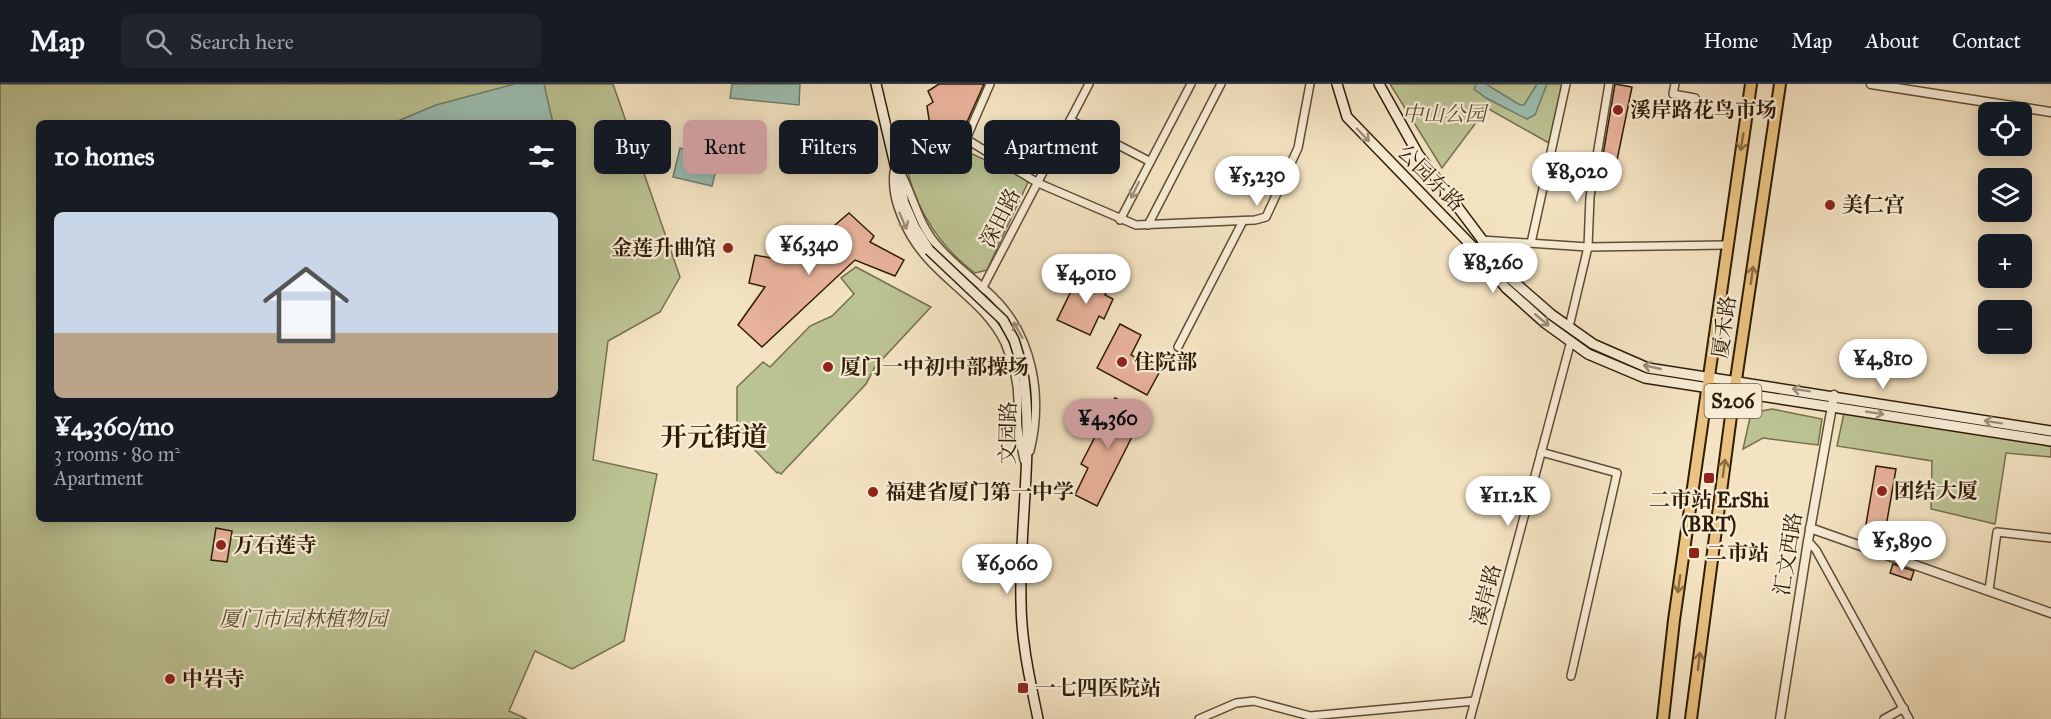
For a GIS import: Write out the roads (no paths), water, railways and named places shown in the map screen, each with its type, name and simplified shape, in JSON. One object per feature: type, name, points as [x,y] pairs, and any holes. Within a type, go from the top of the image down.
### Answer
[{"type":"main road","name":"文园路","points":[[876,84],[890,137]]},
{"type":"main road","name":"公园东路","points":[[1337,84],[1347,117],[1472,246],[1506,288],[1588,354],[1645,378],[2051,441]]},
{"type":"main road","name":"公园东路","points":[[1379,84],[1418,154],[1513,281],[1593,344],[1648,368],[1834,395],[2051,431]]},
{"type":"main road","name":"厦禾路","points":[[1663,719],[1674,620],[1750,84]]},
{"type":"main road","name":"厦禾路","points":[[1691,719],[1734,393],[1780,84]]},
{"type":"main road","name":"文园路","points":[[897,174],[904,203],[915,228],[929,250],[1003,321],[1014,340],[1022,366],[1027,396],[1021,601],[1024,649],[1038,719]]},
{"type":"street","points":[[972,125],[990,84]]},
{"type":"street","name":"深田路","points":[[1070,120],[1089,84]]},
{"type":"street","points":[[1120,219],[1191,84]]},
{"type":"street","points":[[1148,225],[1221,84]]},
{"type":"street","points":[[972,143],[1038,183],[1136,225],[1244,221],[1266,217],[1284,181],[1298,148],[1310,84]]},
{"type":"street","points":[[1531,243],[1566,84]]},
{"type":"street","points":[[1569,327],[1588,247],[1590,197],[1609,84]]},
{"type":"street","points":[[1675,84],[1673,94],[1695,98]]},
{"type":"street","points":[[1871,84],[2051,112]]},
{"type":"street","points":[[1120,146],[1149,161]]},
{"type":"street","points":[[894,174],[893,188],[897,206],[908,233],[922,255],[975,304],[996,327],[1005,344],[1013,369],[1018,398],[1018,427],[1025,468]]},
{"type":"street","points":[[901,174],[908,185],[922,224],[935,243],[1010,316],[1023,338],[1031,364],[1036,397],[1036,428],[1025,468]]},
{"type":"street","name":"深田路","points":[[975,304],[1043,174]]},
{"type":"street","points":[[1178,347],[1244,221]]},
{"type":"street","points":[[1481,240],[1588,247],[1726,245]]},
{"type":"street","name":"溪岸路","points":[[1470,719],[1570,341]]},
{"type":"street","name":"汇文西路","points":[[1780,719],[1810,528],[1834,395]]},
{"type":"street","points":[[1541,452],[1617,473],[1571,676]]},
{"type":"street","points":[[1810,528],[2051,613]]},
{"type":"street","points":[[1989,590],[1997,532],[2051,538]]},
{"type":"street","points":[[1808,542],[1816,550],[1909,719]]},
{"type":"street","points":[[1199,719],[1236,703],[1254,701],[1307,717],[1475,701]]},
{"type":"street","points":[[1884,719],[1904,708]]},
{"type":"place","name":"溪岸路花鸟市场","points":[[1618,110]]},
{"type":"place","name":"美仁宫","points":[[1830,205]]},
{"type":"place","name":"金莲升曲馆","points":[[728,248]]},
{"type":"place","name":"住院部","points":[[1122,362]]},
{"type":"place","name":"厦门一中初中部操场","points":[[828,367]]},
{"type":"place","name":"二市站 ErShi (BRT)","points":[[1709,478]]},
{"type":"place","name":"团结大厦","points":[[1882,491]]},
{"type":"place","name":"福建省厦门第一中学","points":[[873,492]]},
{"type":"place","name":"万石莲寺","points":[[221,545]]},
{"type":"place","name":"二市站","points":[[1694,553]]},
{"type":"place","name":"中岩寺","points":[[170,679]]},
{"type":"place","name":"一七四医院站","points":[[1023,688]]},
{"type":"district","name":"开元街道","points":[[714,437]]},
{"type":"park label","name":"中山公园","points":[[1444,114]]},
{"type":"park label","name":"厦门市园林植物园","points":[[303,619]]}]
